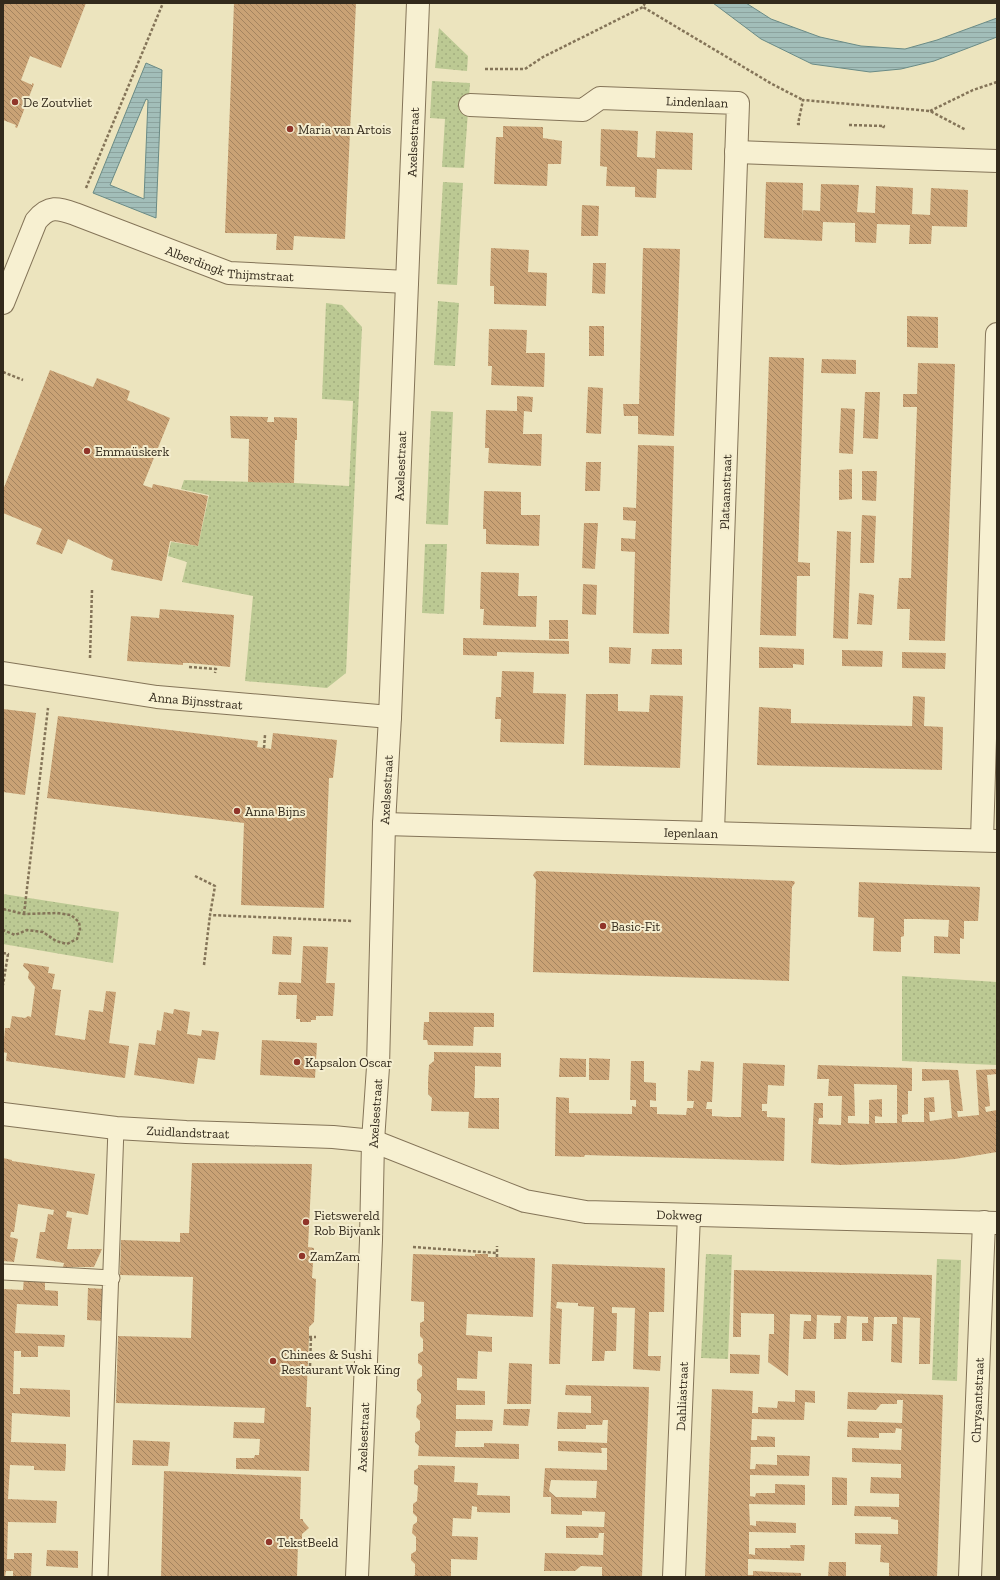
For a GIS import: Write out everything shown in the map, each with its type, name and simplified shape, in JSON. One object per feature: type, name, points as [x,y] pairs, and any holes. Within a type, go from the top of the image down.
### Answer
[{"type":"street","name":"Axelsestraat","points":[[357,1577],[371,1240],[373,1141],[378,1066],[384,824],[390,717],[418,3]]},
{"type":"street","name":"Lindenlaan","points":[[470,105],[583,110],[600,98],[738,103],[736,152]]},
{"type":"street","points":[[736,152],[997,161]]},
{"type":"street","name":"Plataanstraat","points":[[713,832],[736,152]]},
{"type":"street","points":[[3,303],[36,221],[46,211],[54,209],[68,212]]},
{"type":"street","name":"Alberdingk Thijmstraat","points":[[68,212],[229,273],[407,282]]},
{"type":"street","points":[[989,840],[997,334]]},
{"type":"street","name":"Anna Bijnsstraat","points":[[3,673],[157,697],[390,717]]},
{"type":"street","name":"Iepenlaan","points":[[384,824],[989,840]]},
{"type":"street","name":"Zuidlandstraat","points":[[3,1114],[116,1128],[333,1137],[373,1141]]},
{"type":"street","name":"Dokweg","points":[[373,1141],[525,1201],[586,1212],[990,1223]]},
{"type":"street","name":"Dahliastraat","points":[[674,1577],[689,1215]]},
{"type":"street","name":"Chrysantstraat","points":[[970,1577],[990,1223]]},
{"type":"lane","points":[[100,1577],[112,1278],[116,1128]]},
{"type":"lane","points":[[3,1272],[112,1278]]},
{"type":"path","points":[[68,212],[163,3]]},
{"type":"path","points":[[485,69],[524,70],[542,57],[643,7],[645,3]]},
{"type":"path","points":[[643,7],[772,84],[803,100],[930,111],[966,130]]},
{"type":"path","points":[[930,111],[973,90],[997,82]]},
{"type":"path","points":[[803,100],[798,124],[806,124]]},
{"type":"path","points":[[845,125],[884,126],[883,157]]},
{"type":"path","points":[[3,372],[23,380]]},
{"type":"path","points":[[89,686],[92,590]]},
{"type":"path","points":[[189,667],[190,663]]},
{"type":"path","points":[[24,914],[48,704]]},
{"type":"path","points":[[195,876],[215,886],[204,965]]},
{"type":"path","points":[[3,909],[24,914],[57,913],[71,915],[79,922],[80,929],[77,940],[67,944],[56,941],[43,932],[27,930],[15,935],[3,930]]},
{"type":"path","points":[[210,915],[338,921]]},
{"type":"path","points":[[3,953],[8,954],[3,985]]},
{"type":"path","points":[[497,1246],[497,1257]]},
{"type":"path","points":[[413,1247],[484,1253],[497,1252]]},
{"type":"path","points":[[310,1366],[310,1337],[316,1337]]},
{"type":"green space","points":[[439,28],[468,56],[467,71],[435,68]]},
{"type":"green space","points":[[432,81],[470,83],[464,168],[442,167],[445,119],[430,118]]},
{"type":"green space","points":[[443,182],[463,183],[457,285],[437,284]]},
{"type":"green space","points":[[438,301],[459,303],[455,366],[434,365]]},
{"type":"green space","points":[[326,303],[342,305],[362,327],[346,673],[327,688],[245,681],[253,596],[182,582],[187,562],[168,556],[171,542],[198,546],[209,495],[181,489],[184,480],[349,486],[353,401],[322,399]]},
{"type":"green space","points":[[431,411],[453,412],[448,525],[426,524]]},
{"type":"green space","points":[[425,544],[447,544],[444,614],[422,613]]},
{"type":"green space","points":[[3,894],[119,912],[113,963],[3,944]]},
{"type":"green space","points":[[902,976],[997,982],[997,1065],[902,1061]]},
{"type":"green space","points":[[706,1254],[732,1255],[728,1359],[701,1358]]},
{"type":"green space","points":[[937,1259],[961,1260],[957,1381],[932,1380]]},
{"type":"water","points":[[713,3],[746,3],[771,19],[820,37],[861,46],[905,49],[937,40],[997,18],[997,37],[934,61],[901,69],[870,72],[812,64],[761,39]]},
{"type":"water","points":[[146,63],[162,70],[156,218],[93,193]],"holes":[[[146,99],[148,100],[144,199],[110,185]]]},
{"type":"building","points":[[3,3],[86,3],[61,68],[30,56],[21,80],[32,85],[32,83],[34,84],[17,128],[15,127],[16,125],[3,120]]},
{"type":"building","name":"Maria van Artois","points":[[234,3],[356,3],[345,239],[294,236],[293,250],[276,250],[277,234],[225,233]]},
{"type":"building","points":[[503,126],[543,127],[543,138],[562,141],[561,164],[548,164],[547,186],[494,184],[496,137],[503,137]]},
{"type":"building","points":[[601,129],[638,131],[637,157],[655,158],[656,131],[693,133],[692,170],[657,169],[656,198],[635,197],[635,187],[606,186],[607,167],[600,166]]},
{"type":"building","points":[[766,182],[803,183],[802,210],[820,211],[821,184],[859,185],[857,212],[875,213],[876,186],[913,188],[912,214],[930,215],[931,188],[968,190],[967,227],[932,226],[931,244],[909,244],[910,225],[877,224],[876,243],[855,242],[855,223],[823,222],[822,241],[764,238]]},
{"type":"building","points":[[582,205],[599,206],[598,236],[581,236]]},
{"type":"building","points":[[491,248],[529,250],[528,272],[547,273],[546,306],[494,304],[494,286],[490,286]]},
{"type":"building","points":[[643,248],[680,249],[674,436],[638,434],[638,416],[624,416],[623,404],[639,404]]},
{"type":"building","points":[[593,263],[606,263],[605,294],[592,293]]},
{"type":"building","points":[[907,316],[938,317],[938,348],[907,347]]},
{"type":"building","points":[[589,326],[604,326],[604,356],[589,356]]},
{"type":"building","points":[[489,329],[527,330],[526,353],[545,353],[544,387],[491,385],[492,366],[488,366]]},
{"type":"building","points":[[769,357],[804,358],[798,562],[810,563],[810,576],[797,576],[796,636],[760,635]]},
{"type":"building","points":[[822,359],[856,360],[856,374],[821,373]]},
{"type":"building","points":[[918,363],[955,364],[945,641],[909,640],[910,609],[897,609],[899,578],[911,578],[917,407],[903,407],[903,394],[917,394]]},
{"type":"building","name":"Emmaüskerk","points":[[50,370],[93,387],[97,378],[130,391],[127,400],[170,418],[143,485],[152,488],[153,484],[208,496],[198,546],[170,541],[162,581],[111,570],[113,560],[68,539],[62,554],[36,544],[42,529],[3,513],[3,490]]},
{"type":"building","points":[[588,387],[603,388],[601,434],[586,433]]},
{"type":"building","points":[[865,392],[880,392],[878,439],[863,438]]},
{"type":"building","points":[[517,396],[533,397],[532,412],[524,411],[523,434],[542,434],[541,466],[488,463],[489,448],[485,448],[486,410],[517,411]]},
{"type":"building","points":[[841,408],[855,409],[853,454],[839,453]]},
{"type":"building","points":[[230,416],[268,417],[267,422],[274,422],[274,417],[297,418],[294,483],[248,482],[249,439],[231,438]]},
{"type":"building","points":[[638,445],[674,446],[669,634],[633,633],[635,552],[621,551],[621,538],[635,539],[636,521],[623,520],[623,507],[636,508]]},
{"type":"building","points":[[586,462],[601,462],[600,491],[585,491]]},
{"type":"building","points":[[852,469],[852,499],[839,500],[839,470]]},
{"type":"building","points":[[862,471],[877,471],[876,501],[862,500]]},
{"type":"building","points":[[484,491],[521,492],[521,515],[540,515],[539,546],[486,544],[486,529],[483,529]]},
{"type":"building","points":[[862,515],[876,516],[874,563],[860,563]]},
{"type":"building","points":[[584,523],[598,523],[595,569],[582,568]]},
{"type":"building","points":[[837,531],[851,532],[848,639],[833,638]]},
{"type":"building","points":[[481,572],[519,573],[518,596],[537,596],[536,627],[483,625],[484,609],[480,609]]},
{"type":"building","points":[[583,584],[597,585],[596,615],[582,614]]},
{"type":"building","points":[[859,593],[874,595],[872,625],[857,624]]},
{"type":"building","points":[[160,609],[234,615],[230,667],[190,663],[183,663],[183,665],[127,661],[131,616],[159,618]]},
{"type":"building","points":[[549,620],[568,620],[568,639],[549,639]]},
{"type":"building","points":[[463,638],[569,641],[569,654],[497,652],[497,656],[463,655]]},
{"type":"building","points":[[609,647],[631,648],[630,664],[609,663]]},
{"type":"building","points":[[759,647],[804,649],[804,665],[793,664],[793,668],[759,668]]},
{"type":"building","points":[[652,649],[682,649],[682,665],[651,664]]},
{"type":"building","points":[[842,650],[883,651],[882,667],[842,666]]},
{"type":"building","points":[[902,652],[946,653],[945,669],[902,668]]},
{"type":"building","points":[[502,671],[534,672],[533,693],[566,694],[564,744],[500,742],[501,719],[495,719],[496,697],[501,697]]},
{"type":"building","points":[[586,694],[618,694],[618,711],[649,712],[650,695],[683,696],[680,768],[584,765]]},
{"type":"building","points":[[913,696],[925,697],[924,726],[943,727],[942,770],[757,765],[759,707],[791,709],[791,723],[912,726]]},
{"type":"building","points":[[3,709],[36,713],[25,795],[3,792]]},
{"type":"building","name":"Anna Bijns","points":[[58,716],[258,741],[257,747],[271,749],[273,733],[337,740],[333,778],[329,778],[324,908],[241,905],[244,823],[47,798]]},
{"type":"building","points":[[537,871],[794,881],[795,883],[792,887],[789,981],[533,972],[536,880],[533,875]]},
{"type":"building","points":[[859,882],[980,887],[978,921],[964,921],[964,939],[960,938],[960,954],[934,953],[934,936],[948,937],[949,920],[904,919],[904,936],[901,937],[901,952],[873,951],[874,918],[858,917]]},
{"type":"building","points":[[273,936],[292,937],[291,955],[272,954]]},
{"type":"building","points":[[303,946],[328,947],[326,983],[335,983],[333,1016],[316,1016],[316,1020],[311,1020],[311,1022],[300,1022],[300,1019],[296,1019],[297,995],[278,995],[279,982],[301,983]]},
{"type":"building","points":[[24,963],[49,967],[48,973],[55,974],[52,989],[61,990],[55,1035],[85,1040],[89,1010],[103,1012],[106,991],[116,992],[109,1043],[129,1046],[125,1078],[6,1061],[7,1053],[3,1052],[5,1028],[10,1028],[12,1016],[25,1018],[28,1016],[31,1017],[35,987],[28,978],[29,972],[23,966]]},
{"type":"building","points":[[174,1009],[190,1012],[187,1034],[201,1036],[202,1030],[219,1032],[215,1060],[198,1058],[194,1084],[134,1075],[139,1043],[155,1045],[157,1030],[161,1031],[164,1012],[173,1014]]},
{"type":"building","points":[[429,1012],[494,1013],[494,1027],[474,1027],[473,1046],[428,1045],[427,1040],[423,1040],[424,1022],[429,1022]]},
{"type":"building","points":[[262,1040],[317,1043],[315,1078],[260,1075]]},
{"type":"building","points":[[434,1052],[501,1053],[501,1067],[475,1066],[474,1098],[499,1098],[499,1129],[468,1128],[469,1112],[431,1111],[432,1098],[428,1094],[428,1081],[429,1065],[434,1061]]},
{"type":"building","points":[[560,1058],[586,1059],[586,1077],[559,1077]]},
{"type":"building","points":[[589,1058],[610,1059],[609,1080],[589,1080]]},
{"type":"building","points":[[631,1061],[644,1061],[644,1082],[656,1083],[656,1101],[650,1100],[650,1107],[657,1107],[657,1114],[686,1115],[687,1108],[693,1108],[694,1101],[687,1101],[688,1070],[700,1071],[701,1061],[714,1062],[712,1102],[707,1102],[706,1109],[712,1109],[712,1116],[727,1117],[741,1117],[743,1063],[785,1065],[784,1086],[768,1085],[767,1104],[762,1104],[762,1111],[767,1111],[767,1117],[785,1118],[784,1161],[585,1155],[584,1157],[555,1156],[556,1097],[569,1098],[569,1113],[632,1114],[632,1106],[636,1107],[636,1100],[630,1100]]},
{"type":"building","points":[[818,1065],[912,1068],[912,1091],[908,1091],[908,1114],[902,1115],[902,1122],[924,1122],[924,1098],[934,1097],[935,1112],[929,1112],[930,1121],[952,1118],[949,1080],[922,1081],[922,1069],[958,1070],[963,1111],[957,1111],[958,1117],[979,1115],[976,1070],[997,1069],[997,1074],[987,1075],[990,1106],[985,1107],[986,1112],[997,1110],[997,1152],[955,1159],[926,1161],[840,1165],[811,1163],[814,1103],[823,1103],[823,1118],[819,1118],[818,1124],[841,1125],[842,1096],[828,1096],[829,1079],[817,1079]],"holes":[[[854,1084],[897,1085],[897,1123],[875,1123],[875,1116],[882,1117],[882,1099],[869,1100],[869,1124],[848,1123],[848,1116],[855,1116]]]},
{"type":"building","points":[[3,1158],[12,1161],[95,1174],[88,1215],[67,1211],[66,1217],[72,1218],[67,1249],[102,1249],[94,1267],[63,1267],[64,1263],[36,1258],[40,1232],[45,1232],[48,1214],[53,1215],[54,1210],[18,1204],[14,1232],[11,1232],[10,1237],[18,1239],[14,1262],[3,1261]]},
{"type":"building","points":[[192,1163],[312,1164],[308,1247],[314,1248],[312,1278],[316,1279],[314,1322],[309,1327],[306,1407],[311,1407],[309,1471],[236,1469],[236,1458],[254,1458],[255,1455],[259,1455],[260,1439],[233,1438],[234,1422],[264,1423],[265,1408],[116,1403],[118,1336],[191,1338],[193,1277],[120,1275],[121,1240],[180,1242],[180,1233],[189,1233]]},
{"type":"building","points":[[413,1254],[475,1256],[475,1254],[488,1254],[488,1257],[535,1258],[533,1317],[467,1314],[466,1335],[492,1337],[492,1352],[478,1351],[477,1379],[457,1378],[457,1390],[485,1391],[485,1405],[456,1405],[456,1419],[493,1420],[492,1431],[456,1431],[455,1447],[484,1447],[484,1443],[519,1444],[519,1459],[418,1456],[419,1446],[415,1442],[415,1433],[420,1430],[420,1421],[416,1417],[417,1406],[421,1403],[421,1394],[417,1390],[417,1380],[422,1376],[422,1366],[418,1363],[418,1354],[423,1351],[423,1339],[420,1336],[420,1323],[424,1321],[424,1302],[411,1301]]},
{"type":"building","points":[[552,1264],[665,1268],[664,1312],[649,1312],[648,1356],[661,1356],[660,1371],[633,1369],[635,1308],[612,1307],[612,1313],[617,1313],[616,1351],[605,1351],[604,1361],[592,1361],[594,1307],[578,1306],[578,1303],[557,1302],[556,1308],[562,1309],[560,1364],[549,1364]]},
{"type":"building","points":[[734,1270],[932,1275],[930,1364],[919,1364],[920,1318],[903,1317],[902,1363],[891,1362],[892,1324],[897,1324],[897,1317],[874,1317],[873,1341],[862,1341],[862,1323],[868,1323],[868,1317],[847,1316],[846,1339],[834,1339],[834,1323],[840,1323],[841,1316],[817,1315],[816,1339],[803,1339],[804,1321],[811,1321],[811,1315],[790,1314],[788,1376],[768,1362],[769,1334],[774,1334],[774,1314],[741,1313],[741,1337],[733,1337]]},
{"type":"building","points":[[24,1278],[45,1280],[45,1290],[58,1291],[58,1306],[17,1304],[15,1333],[65,1335],[64,1347],[38,1346],[38,1357],[21,1357],[21,1351],[14,1351],[13,1394],[20,1394],[20,1388],[70,1390],[70,1417],[12,1413],[11,1442],[66,1444],[66,1457],[65,1471],[34,1470],[34,1466],[10,1465],[8,1499],[57,1501],[56,1523],[8,1522],[7,1559],[14,1559],[14,1553],[32,1553],[31,1577],[13,1577],[13,1571],[6,1571],[5,1577],[3,1577],[3,1289],[23,1290]]},
{"type":"building","points":[[88,1288],[105,1289],[103,1321],[87,1320]]},
{"type":"building","points":[[730,1354],[760,1355],[759,1374],[730,1373]]},
{"type":"building","points":[[509,1363],[532,1364],[531,1404],[507,1404]]},
{"type":"building","points":[[566,1385],[649,1387],[642,1577],[602,1577],[602,1567],[581,1566],[575,1571],[544,1571],[545,1553],[603,1555],[604,1533],[599,1533],[598,1538],[566,1538],[566,1526],[604,1527],[605,1512],[582,1511],[582,1515],[551,1514],[551,1497],[543,1497],[545,1468],[607,1470],[607,1448],[601,1448],[602,1453],[558,1451],[558,1441],[607,1443],[608,1420],[603,1420],[602,1425],[586,1425],[586,1429],[557,1429],[558,1412],[591,1413],[591,1396],[565,1395]],"holes":[[[551,1480],[597,1481],[596,1498],[556,1497],[549,1491]]]},
{"type":"building","points":[[712,1389],[753,1391],[752,1413],[758,1413],[758,1407],[777,1408],[778,1401],[795,1402],[795,1390],[815,1391],[815,1403],[805,1402],[804,1420],[752,1419],[751,1440],[757,1440],[757,1436],[775,1437],[775,1447],[751,1447],[750,1469],[755,1469],[756,1464],[777,1465],[777,1455],[810,1456],[809,1476],[750,1475],[750,1496],[755,1497],[756,1493],[775,1493],[775,1484],[805,1485],[805,1505],[749,1504],[750,1525],[756,1526],[756,1521],[796,1523],[796,1533],[749,1532],[749,1554],[755,1555],[755,1548],[791,1548],[790,1545],[805,1545],[804,1561],[748,1559],[748,1575],[753,1575],[753,1571],[801,1573],[801,1577],[705,1577]]},
{"type":"building","points":[[848,1392],[943,1395],[937,1577],[889,1577],[889,1563],[880,1562],[881,1545],[855,1544],[855,1533],[898,1534],[898,1520],[891,1519],[891,1517],[854,1516],[855,1506],[899,1507],[899,1494],[870,1493],[871,1477],[901,1478],[901,1464],[852,1462],[852,1448],[901,1450],[902,1429],[896,1428],[895,1433],[879,1433],[879,1438],[847,1437],[848,1421],[902,1423],[903,1400],[897,1400],[897,1404],[881,1404],[876,1410],[847,1409]]},
{"type":"building","points":[[504,1409],[530,1409],[528,1426],[503,1425]]},
{"type":"building","points":[[133,1440],[170,1442],[168,1466],[132,1465]]},
{"type":"building","points":[[418,1465],[455,1466],[454,1482],[478,1483],[477,1495],[510,1496],[510,1513],[477,1512],[477,1507],[472,1506],[471,1519],[453,1518],[452,1536],[478,1537],[477,1560],[451,1559],[451,1577],[412,1577],[415,1575],[415,1564],[411,1560],[411,1554],[416,1551],[416,1537],[412,1533],[413,1525],[417,1522],[417,1517],[413,1513],[413,1504],[417,1501],[418,1486],[414,1484],[414,1471],[418,1468]]},
{"type":"building","points":[[164,1471],[301,1477],[300,1519],[303,1519],[309,1528],[302,1534],[302,1543],[298,1542],[297,1577],[161,1577]]},
{"type":"building","points":[[832,1477],[847,1478],[847,1505],[832,1505]]},
{"type":"building","points":[[47,1550],[78,1551],[78,1568],[46,1566]]},
{"type":"building","points":[[829,1562],[846,1562],[846,1577],[828,1577]]},
{"type":"place","name":"De Zoutvliet","points":[[15,102]]},
{"type":"place","name":"Maria van Artois","points":[[290,129]]},
{"type":"place","name":"Emmaüskerk","points":[[87,451]]},
{"type":"place","name":"Anna Bijns","points":[[237,811]]},
{"type":"place","name":"Basic-Fit","points":[[603,926]]},
{"type":"place","name":"Kapsalon Oscar","points":[[297,1062]]},
{"type":"place","name":"Fietswereld Rob Bijvank","points":[[306,1222]]},
{"type":"place","name":"ZamZam","points":[[302,1256]]},
{"type":"place","name":"Chinees & Sushi Restaurant Wok King","points":[[273,1361]]},
{"type":"place","name":"TekstBeeld","points":[[269,1542]]}]
